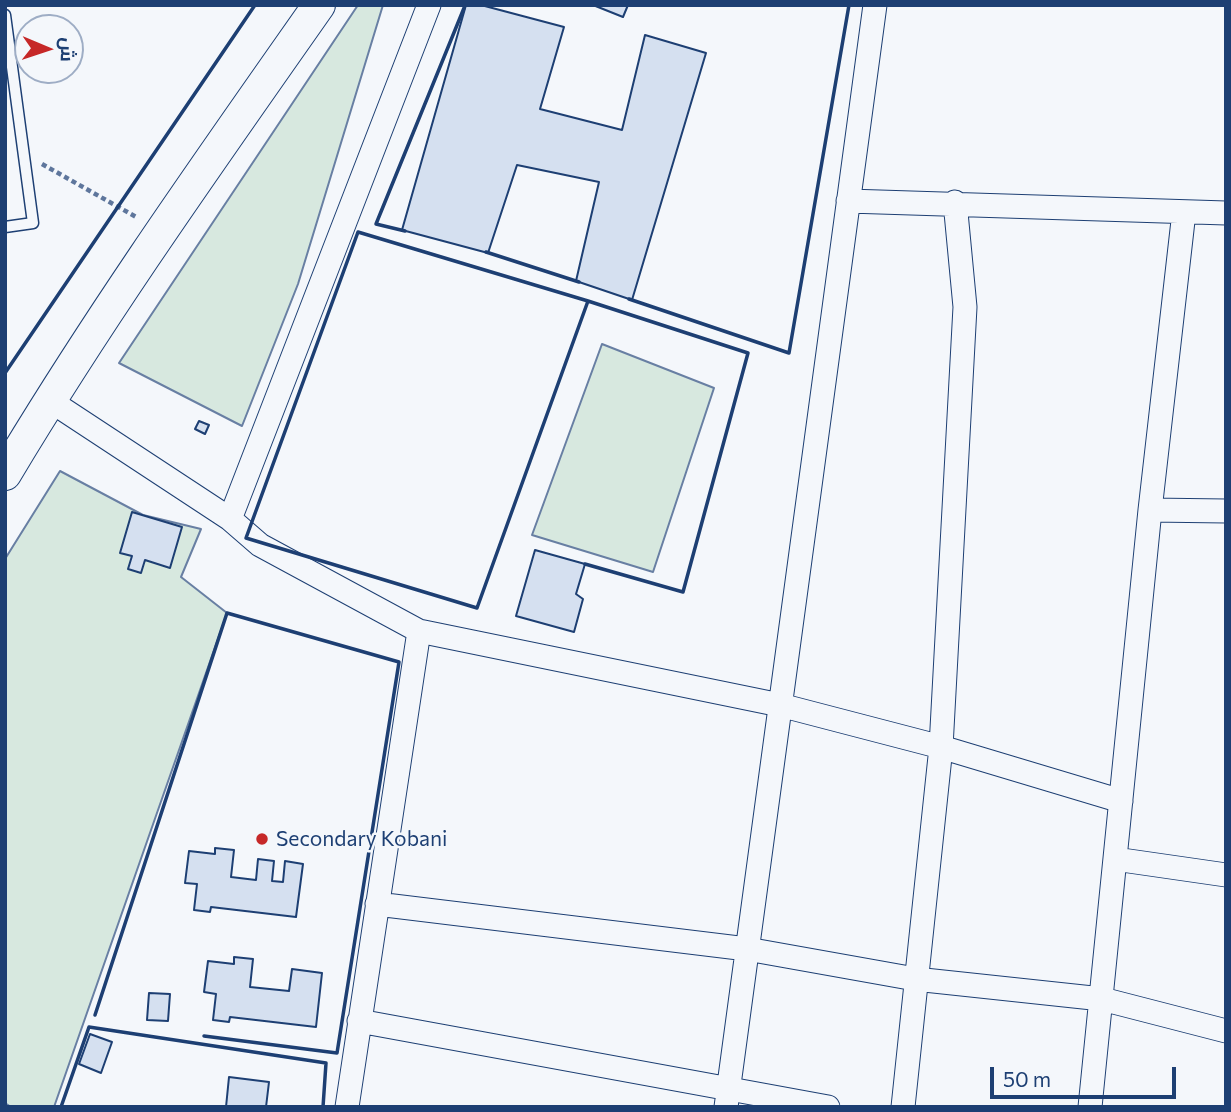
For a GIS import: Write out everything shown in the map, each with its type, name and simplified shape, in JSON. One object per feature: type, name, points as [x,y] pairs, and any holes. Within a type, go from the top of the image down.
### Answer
[{"type":"main road","points":[[5,474],[49,400],[160,231],[319,5]]},
{"type":"street","points":[[230,519],[429,5]]},
{"type":"street","points":[[727,1098],[875,5]]},
{"type":"street","points":[[848,201],[955,202],[1226,214]]},
{"type":"street","points":[[903,1107],[941,747],[965,307],[955,202]]},
{"type":"street","points":[[1090,1107],[1150,510],[1184,212]]},
{"type":"street","points":[[49,400],[230,519],[260,545],[419,631],[780,705],[941,747],[1121,800]]},
{"type":"street","points":[[1150,510],[1226,511]]},
{"type":"street","points":[[347,1107],[419,631]]},
{"type":"street","points":[[1115,859],[1226,875]]},
{"type":"street","points":[[377,904],[747,949],[915,979],[1102,999],[1226,1031]]},
{"type":"street","points":[[359,1021],[727,1098],[828,1107]]},
{"type":"lane","points":[[5,15],[33,223],[5,228]]},
{"type":"path","points":[[23,153],[160,231]]},
{"type":"shaded area","points":[[358,5],[383,5],[298,284],[242,426],[119,363]]},
{"type":"shaded area","points":[[602,344],[714,388],[653,572],[532,535]]},
{"type":"shaded area","points":[[60,471],[143,515],[201,529],[181,577],[227,613],[54,1107],[11,1107],[5,1103],[5,559]]},
{"type":"building","points":[[466,5],[481,5],[564,27],[540,109],[622,130],[645,35],[706,53],[632,300],[576,281],[599,182],[517,165],[488,253],[402,230]]},
{"type":"building","points":[[593,5],[628,5],[623,17]]},
{"type":"building","points":[[199,421],[209,425],[205,434],[195,429]]},
{"type":"building","points":[[132,512],[182,527],[170,568],[145,560],[141,573],[128,569],[132,556],[120,553]]},
{"type":"building","points":[[535,550],[585,564],[576,594],[583,599],[574,632],[516,616]]},
{"type":"building","points":[[215,848],[234,850],[231,877],[256,880],[258,859],[274,861],[272,881],[283,882],[285,861],[303,864],[296,917],[211,907],[210,912],[194,910],[197,884],[185,883],[189,851],[215,854]]},
{"type":"building","points":[[234,957],[253,959],[250,987],[289,991],[292,969],[322,973],[316,1027],[230,1017],[229,1022],[213,1020],[216,994],[204,992],[208,961],[234,964]]},
{"type":"building","points":[[149,993],[170,994],[168,1021],[147,1020]]},
{"type":"building","points":[[90,1034],[112,1042],[101,1073],[79,1064]]},
{"type":"building","points":[[229,1077],[269,1082],[266,1107],[226,1107]]},
{"type":"wall","points":[[5,373],[255,5]]},
{"type":"wall","points":[[629,299],[789,353],[849,5]]},
{"type":"wall","points":[[405,231],[376,224],[464,8]]},
{"type":"wall","points":[[358,232],[588,301],[477,608],[246,538],[358,232]]},
{"type":"wall","points":[[486,252],[579,282]]},
{"type":"wall","points":[[585,564],[683,592],[748,353],[588,301]]},
{"type":"wall","points":[[95,1015],[227,613],[399,662],[337,1053],[204,1036]]},
{"type":"wall","points":[[61,1107],[89,1027],[326,1063],[323,1107]]},
{"type":"place","name":"Secondary Kobani","points":[[262,839]]}]
